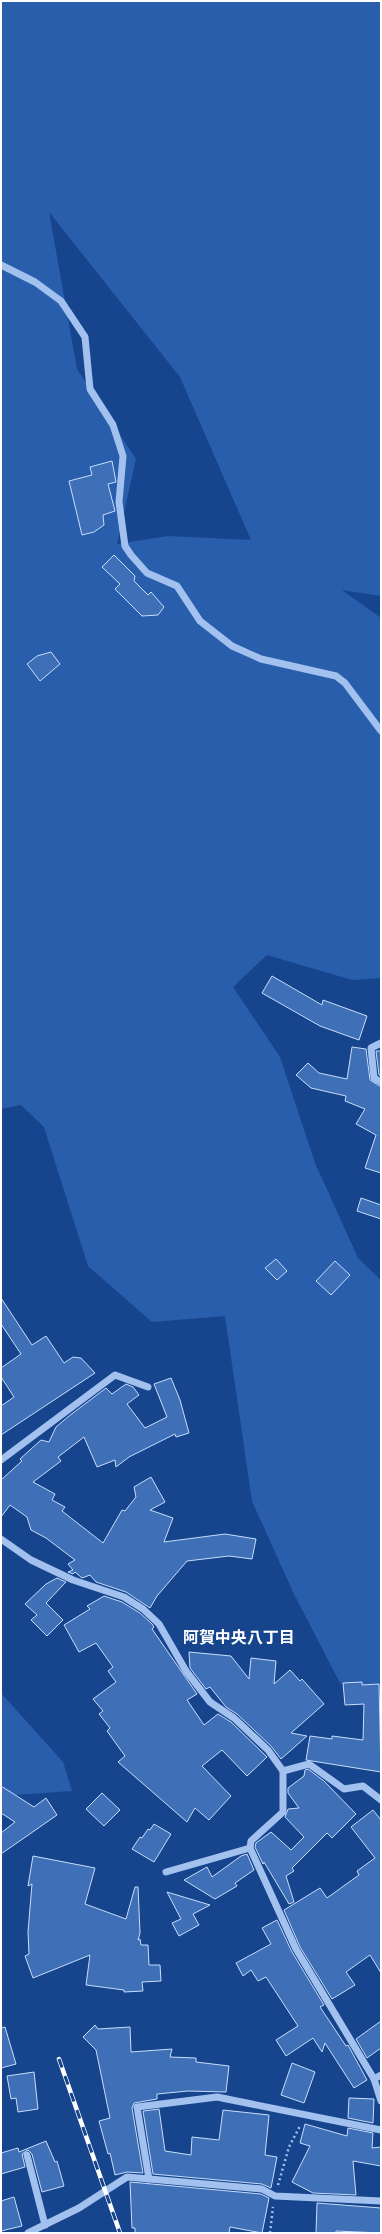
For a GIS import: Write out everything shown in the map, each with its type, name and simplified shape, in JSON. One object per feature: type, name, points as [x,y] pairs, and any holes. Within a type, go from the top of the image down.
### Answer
[{"type":"street","points":[[1,265],[35,282],[61,301],[85,337],[90,388],[113,425],[123,456],[119,502],[125,546],[131,555],[147,573],[177,586],[200,621],[232,646],[261,659],[336,676],[344,683],[381,731]]},
{"type":"street","points":[[381,1043],[371,1048],[374,1078],[381,1082]]},
{"type":"street","points":[[1,1460],[115,1375],[148,1387]]},
{"type":"street","points":[[1,1539],[31,1560],[72,1580],[124,1597],[143,1609],[159,1624],[186,1671],[210,1702],[234,1718],[268,1750],[283,1771],[283,1812],[251,1841],[250,1848],[296,1949],[374,2079],[381,2101]]},
{"type":"street","points":[[283,1771],[309,1764],[344,1789],[363,1786],[381,1800]]},
{"type":"street","points":[[166,1872],[250,1848]]},
{"type":"street","points":[[374,2079],[381,2075]]},
{"type":"street","points":[[149,2179],[137,2107],[217,2097],[381,2130]]},
{"type":"street","points":[[27,2155],[45,2226]]},
{"type":"street","points":[[28,2233],[79,2208],[127,2177],[262,2189],[274,2196],[381,2201]]},
{"type":"path","points":[[270,2233],[274,2196],[289,2147],[307,2115]]},
{"type":"shaded area","points":[[1,1],[381,1],[381,596],[342,590],[381,618],[381,978],[352,980],[267,955],[233,987],[280,1057],[315,1163],[358,1258],[381,1280],[381,1704],[340,1683],[293,1592],[252,1501],[225,1316],[152,1322],[88,1266],[44,1127],[21,1105],[1,1109]],"holes":[[[49,212],[180,377],[251,540],[168,536],[117,544],[136,459],[77,369]]]},
{"type":"shaded area","points":[[1,1693],[63,1762],[72,1791],[1,1796]]},
{"type":"building","points":[[112,461],[116,482],[108,484],[115,511],[103,515],[104,525],[94,532],[82,535],[69,481],[92,475],[90,467]]},
{"type":"building","points":[[114,555],[135,576],[134,581],[148,595],[151,592],[164,607],[158,615],[142,616],[115,589],[120,584],[102,567]]},
{"type":"building","points":[[51,652],[60,664],[40,681],[27,664],[37,656]]},
{"type":"building","points":[[272,976],[322,1005],[323,1000],[367,1016],[359,1040],[320,1026],[262,993]]},
{"type":"building","points":[[352,1047],[366,1049],[370,1080],[381,1087],[381,1173],[365,1168],[376,1135],[356,1124],[365,1109],[345,1101],[346,1096],[311,1088],[296,1075],[308,1063],[319,1073],[347,1079]]},
{"type":"building","points":[[376,1051],[381,1051],[381,1076],[379,1075]]},
{"type":"building","points":[[361,1198],[381,1205],[381,1219],[357,1211]]},
{"type":"building","points":[[276,1259],[287,1271],[277,1280],[265,1268]]},
{"type":"building","points":[[335,1261],[350,1275],[331,1295],[316,1281]]},
{"type":"building","points":[[1,1298],[32,1345],[46,1336],[64,1363],[73,1357],[81,1358],[95,1373],[1,1435],[1,1406],[14,1397],[1,1377],[1,1368],[21,1354],[1,1324]]},
{"type":"building","points":[[171,1378],[180,1400],[189,1433],[176,1437],[175,1434],[129,1457],[116,1467],[115,1460],[97,1467],[84,1437],[58,1457],[61,1461],[33,1482],[55,1494],[52,1500],[65,1507],[62,1511],[103,1543],[122,1510],[125,1511],[136,1497],[134,1487],[151,1477],[165,1502],[150,1510],[173,1518],[164,1542],[225,1534],[256,1539],[252,1559],[229,1556],[187,1561],[157,1596],[150,1608],[126,1592],[96,1582],[90,1575],[82,1578],[75,1572],[73,1574],[68,1572],[73,1570],[68,1564],[75,1560],[46,1538],[31,1530],[27,1517],[10,1505],[1,1517],[1,1480],[22,1461],[20,1459],[41,1440],[49,1442],[56,1427],[106,1388],[112,1394],[126,1384],[133,1387],[139,1395],[127,1404],[145,1428],[167,1417],[154,1384]]},
{"type":"building","points":[[57,1578],[66,1582],[46,1603],[63,1620],[47,1636],[31,1620],[37,1615],[25,1604],[46,1584]]},
{"type":"building","points":[[104,1596],[122,1602],[140,1613],[152,1624],[154,1627],[152,1629],[197,1694],[187,1700],[204,1725],[218,1714],[231,1722],[267,1757],[247,1776],[222,1750],[202,1766],[231,1796],[209,1820],[195,1808],[187,1822],[118,1762],[125,1756],[107,1731],[110,1728],[99,1714],[103,1711],[93,1699],[116,1682],[108,1671],[113,1667],[96,1643],[79,1652],[64,1625],[90,1609],[87,1606]]},
{"type":"building","points":[[189,1652],[231,1656],[249,1679],[251,1658],[276,1661],[274,1684],[290,1670],[300,1681],[302,1679],[324,1704],[291,1733],[307,1736],[281,1759],[271,1746],[237,1714],[226,1707],[210,1687],[206,1689],[190,1668]]},
{"type":"building","points":[[362,1682],[362,1685],[379,1684],[381,1772],[306,1760],[310,1736],[332,1739],[332,1736],[363,1740],[364,1704],[345,1705],[343,1683]]},
{"type":"building","points":[[308,1769],[324,1781],[356,1814],[332,1838],[327,1833],[292,1868],[294,1871],[286,1876],[294,1902],[289,1904],[264,1862],[263,1864],[255,1847],[256,1843],[271,1832],[291,1850],[304,1837],[285,1817],[288,1809],[299,1808],[288,1793],[288,1788],[304,1776],[305,1770]]},
{"type":"building","points":[[1,1786],[34,1807],[46,1798],[57,1815],[1,1854],[1,1833],[15,1822],[1,1813]]},
{"type":"building","points":[[102,1793],[120,1810],[104,1826],[86,1809]]},
{"type":"building","points":[[373,1810],[381,1820],[381,1973],[370,1955],[346,1972],[355,1985],[332,1999],[300,1947],[284,1910],[320,1888],[327,1898],[359,1875],[357,1871],[375,1858],[351,1827]]},
{"type":"building","points":[[154,1824],[171,1834],[154,1862],[132,1849],[140,1837],[142,1838],[148,1829],[150,1830]]},
{"type":"building","points":[[247,1854],[254,1870],[235,1883],[237,1886],[215,1899],[184,1880],[207,1867],[212,1877],[241,1856]]},
{"type":"building","points":[[33,1856],[95,1868],[85,1904],[126,1919],[135,1887],[138,1887],[140,1933],[138,1940],[140,1939],[141,1945],[148,1945],[149,1965],[160,1965],[161,1981],[142,1982],[143,1991],[124,1992],[124,1990],[86,1985],[90,1955],[33,1978],[25,1956],[29,1954],[28,1932],[32,1884],[28,1886]]},
{"type":"building","points":[[167,1892],[210,1905],[193,1914],[199,1925],[179,1936],[172,1923],[181,1919]]},
{"type":"building","points":[[277,1920],[292,1952],[324,2005],[320,2007],[346,2046],[348,2045],[367,2080],[354,2088],[325,2043],[322,2052],[313,2038],[286,2056],[276,2040],[298,2026],[266,1977],[258,1981],[251,1970],[243,1976],[236,1963],[271,1944],[262,1928]]},
{"type":"building","points":[[381,2021],[381,2048],[367,2058],[356,2039]]},
{"type":"building","points":[[95,2025],[98,2029],[130,2027],[131,2052],[172,2049],[170,2057],[196,2058],[196,2062],[229,2066],[226,2092],[188,2091],[157,2094],[157,2099],[134,2103],[132,2108],[143,2173],[127,2172],[115,2175],[110,2153],[108,2154],[99,2121],[110,2118],[96,2050],[83,2037]]},
{"type":"building","points":[[5,2027],[16,2064],[1,2068],[1,2028]]},
{"type":"building","points":[[292,2063],[315,2072],[304,2103],[281,2095]]},
{"type":"building","points":[[34,2072],[38,2109],[18,2112],[16,2098],[11,2099],[7,2076]]},
{"type":"building","points":[[349,2098],[374,2099],[373,2123],[348,2118]]},
{"type":"building","points":[[159,2109],[165,2151],[191,2155],[192,2137],[219,2140],[223,2110],[269,2115],[265,2155],[277,2157],[271,2188],[262,2184],[153,2174],[143,2111]]},
{"type":"building","points":[[305,2124],[347,2136],[348,2128],[373,2133],[372,2148],[381,2147],[381,2166],[353,2161],[356,2195],[313,2193],[292,2182],[310,2146],[300,2143]]},
{"type":"building","points":[[46,2141],[55,2162],[57,2161],[64,2186],[42,2192],[32,2154],[28,2150],[22,2154],[25,2167],[1,2174],[1,2153],[18,2148],[19,2152]]},
{"type":"building","points":[[130,2182],[261,2194],[269,2198],[262,2233],[230,2227],[229,2233],[135,2233],[135,2228],[132,2228]]},
{"type":"building","points":[[14,2197],[22,2226],[1,2231],[1,2201]]},
{"type":"building","points":[[317,2203],[381,2208],[381,2233],[336,2231],[336,2233],[316,2233]]},
{"type":"railway","points":[[59,2059],[120,2233]]},
{"type":"district","name":"阿賀中央八丁目","points":[[239,1637]]}]
